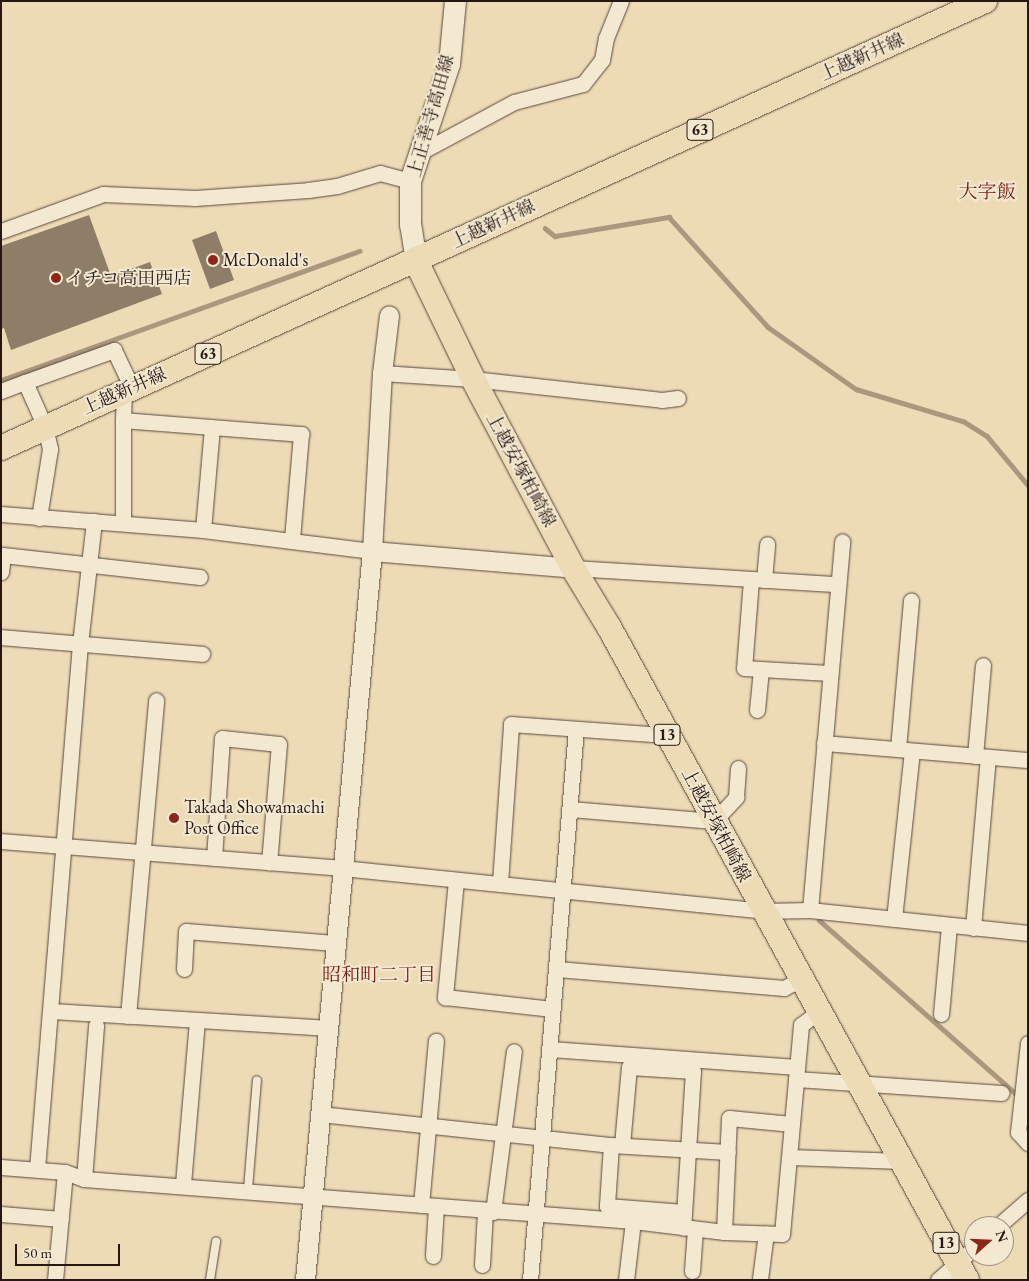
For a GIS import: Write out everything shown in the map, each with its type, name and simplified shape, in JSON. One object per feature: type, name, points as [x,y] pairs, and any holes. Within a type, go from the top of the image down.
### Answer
[{"type":"main road","name":"上正善寺高田線","points":[[416,261],[410,226],[410,181],[437,107],[449,64],[456,1]]},
{"type":"main road","name":"上越新井線","points":[[1,448],[416,261],[960,6],[985,1]]},
{"type":"main road","name":"上越安塚柏崎線","points":[[416,261],[472,379],[573,568],[818,1012],[861,1084],[901,1161],[964,1260]]},
{"type":"street","points":[[419,153],[514,102],[583,84],[602,60],[606,38],[621,1]]},
{"type":"street","points":[[1,231],[103,194],[195,198],[308,190],[338,186],[380,173],[410,181]]},
{"type":"street","points":[[305,1280],[326,1028],[372,552],[382,373],[389,315]]},
{"type":"street","points":[[1,391],[114,350],[128,390],[123,420],[123,523]]},
{"type":"street","points":[[382,373],[472,379],[662,400],[678,398]]},
{"type":"street","points":[[25,382],[45,427],[50,449],[39,518]]},
{"type":"street","points":[[123,420],[301,434],[292,539]]},
{"type":"street","points":[[203,530],[212,427]]},
{"type":"street","points":[[1,514],[292,539],[372,552],[573,568],[838,584]]},
{"type":"street","points":[[37,1169],[80,644],[94,521]]},
{"type":"street","points":[[810,910],[829,673],[842,541]]},
{"type":"street","points":[[767,544],[758,580],[744,668],[829,673]]},
{"type":"street","points":[[1,572],[3,555],[200,577]]},
{"type":"street","points":[[894,919],[905,750],[911,601]]},
{"type":"street","points":[[1,637],[202,654]]},
{"type":"street","points":[[973,928],[981,757],[983,664]]},
{"type":"street","points":[[757,710],[761,669]]},
{"type":"street","points":[[128,1016],[144,854],[156,700]]},
{"type":"street","points":[[500,883],[511,724],[666,735]]},
{"type":"street","points":[[530,1280],[541,1138],[551,1049],[552,1009],[557,969],[576,729]]},
{"type":"street","points":[[214,858],[222,738],[279,744],[268,863]]},
{"type":"street","points":[[824,743],[1028,760]]},
{"type":"street","points":[[570,809],[714,822],[736,797],[738,768]]},
{"type":"street","points":[[1,841],[144,854],[342,868],[562,889],[762,911],[810,910],[949,926],[1028,932]]},
{"type":"street","points":[[456,880],[445,1004],[552,1009]]},
{"type":"street","points":[[941,1014],[949,926]]},
{"type":"street","points":[[184,969],[186,931],[335,943]]},
{"type":"street","points":[[557,969],[784,988],[801,979]]},
{"type":"street","points":[[51,1011],[326,1028]]},
{"type":"street","points":[[1,1167],[65,1172],[84,1179],[248,1189],[534,1215],[633,1221],[724,1232],[782,1234],[801,1025],[818,1012]]},
{"type":"street","points":[[183,1184],[197,1021]]},
{"type":"street","points":[[84,1179],[96,1026]]},
{"type":"street","points":[[434,1256],[429,1206],[428,1127],[436,1041]]},
{"type":"street","points":[[1028,1043],[1018,1132],[1028,1143]]},
{"type":"street","points":[[551,1049],[796,1073],[861,1084],[1002,1093]]},
{"type":"street","points":[[482,1266],[502,1134],[507,1124],[514,1051]]},
{"type":"street","points":[[684,1212],[607,1206],[629,1066],[693,1071],[684,1212],[689,1228],[692,1271]]},
{"type":"street","points":[[320,1114],[428,1127],[616,1145],[728,1152]]},
{"type":"street","points":[[724,1232],[729,1118],[792,1124]]},
{"type":"street","points":[[790,1157],[901,1161]]},
{"type":"street","points":[[55,1280],[65,1172]]},
{"type":"street","points":[[1010,1216],[1028,1200]]},
{"type":"street","points":[[1,1214],[60,1219]]},
{"type":"street","points":[[626,1280],[633,1221]]},
{"type":"street","points":[[760,1279],[766,1233]]},
{"type":"street","points":[[938,1280],[964,1264]]},
{"type":"lane","points":[[248,1189],[257,1080]]},
{"type":"lane","points":[[210,1280],[216,1241]]},
{"type":"building","name":"イチコ高田西店","points":[[89,215],[111,276],[150,262],[162,294],[11,350],[4,328],[1,329],[1,246]]},
{"type":"building","name":"McDonald's","points":[[216,231],[234,280],[210,289],[192,240]]},
{"type":"waterway","points":[[545,228],[555,236],[669,217],[768,327],[856,389],[963,421],[987,436],[1028,485]]},
{"type":"waterway","points":[[1,380],[360,251]]},
{"type":"waterway","points":[[819,920],[1015,1093],[1020,1094]]},
{"type":"place","name":"McDonald's","points":[[213,260]]},
{"type":"place","name":"イチコ高田西店","points":[[56,278]]},
{"type":"place","name":"Takada Showamachi Post Office","points":[[174,818]]},
{"type":"district","name":"大字飯","points":[[987,192]]},
{"type":"district","name":"昭和町二丁目","points":[[379,975]]}]
